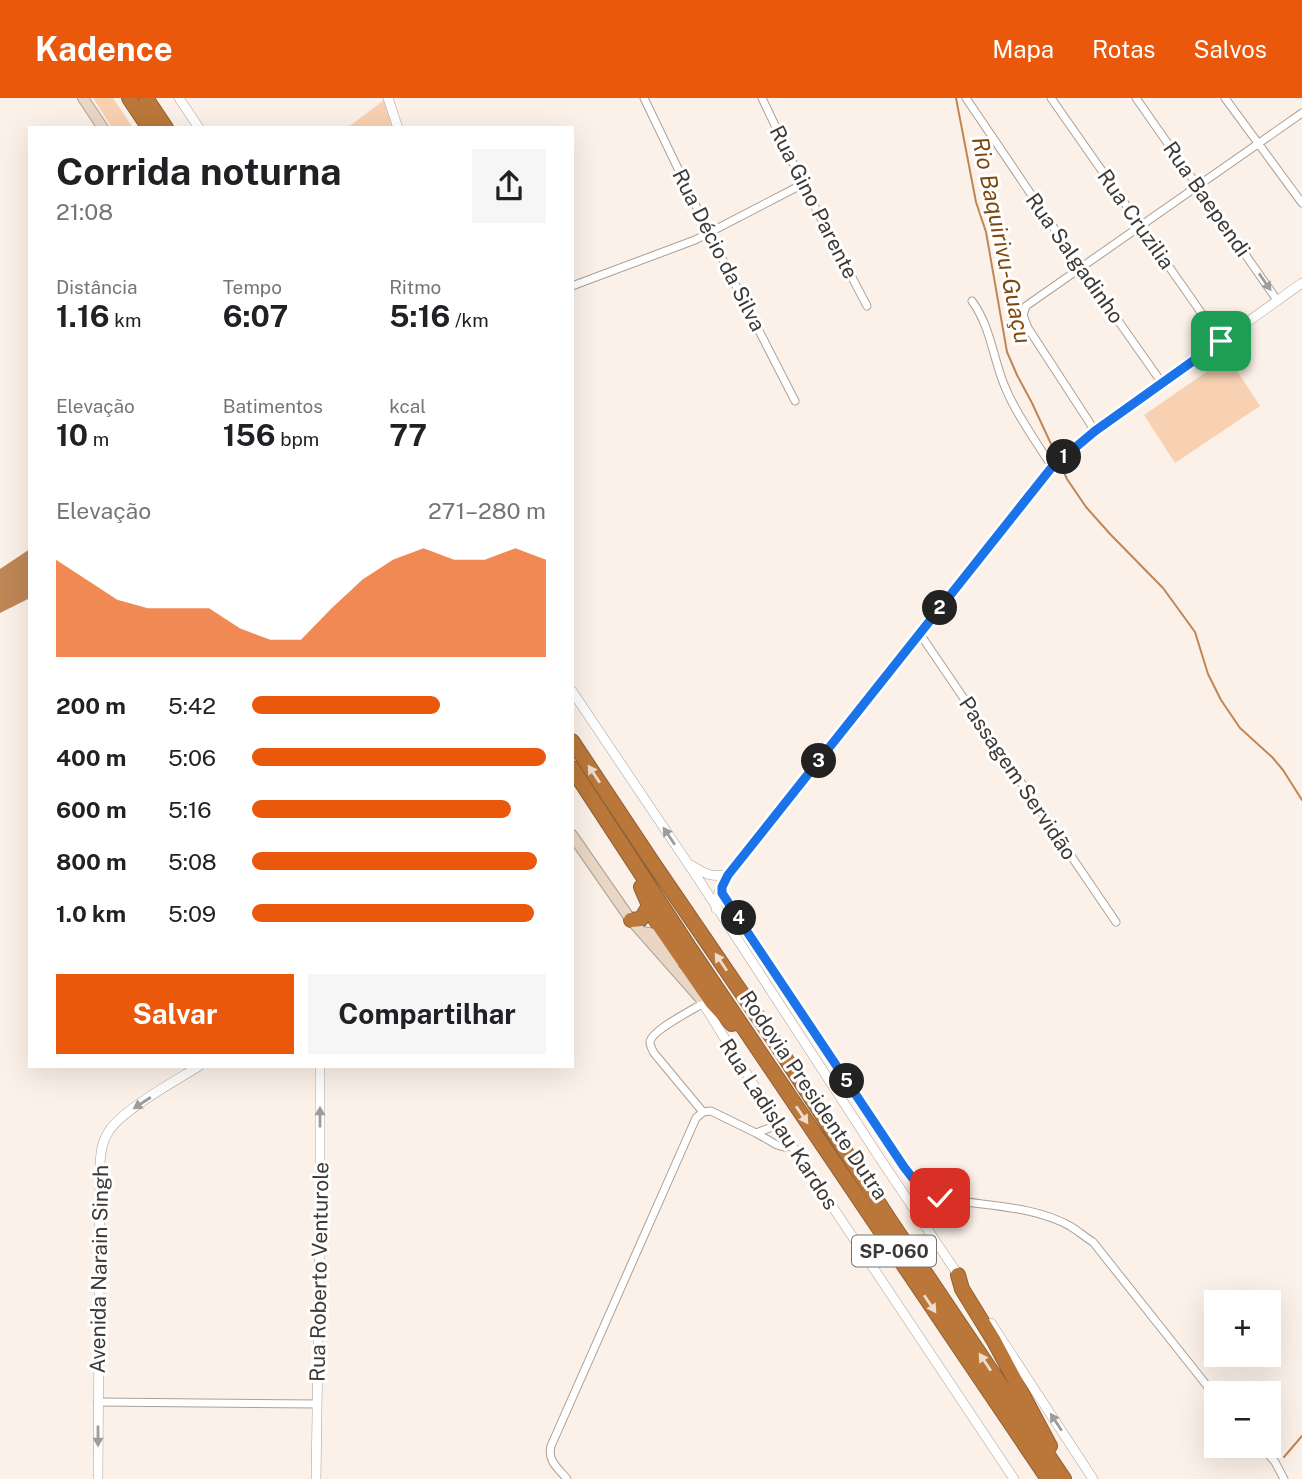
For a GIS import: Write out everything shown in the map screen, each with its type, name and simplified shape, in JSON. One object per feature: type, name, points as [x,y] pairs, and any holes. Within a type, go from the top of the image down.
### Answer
[{"type":"highway","points":[[129,98],[148,126]]},
{"type":"highway","points":[[146,98],[165,126]]},
{"type":"highway","name":"Rodovia Presidente Dutra","points":[[574,744],[1064,1479]]},
{"type":"highway","name":"Rodovia Presidente Dutra","points":[[574,771],[622,847],[1048,1479]]},
{"type":"highway","points":[[622,847],[655,919],[712,1002],[764,1059]]},
{"type":"highway","points":[[631,920],[641,919],[649,906]]},
{"type":"highway","points":[[701,1000],[723,1015]]},
{"type":"highway","points":[[958,1275],[962,1289],[1014,1377],[1064,1479]]},
{"type":"highway","points":[[1025,1444],[1040,1479]]},
{"type":"main road","points":[[83,98],[102,126]]},
{"type":"main road","points":[[576,849],[642,932],[655,933],[701,1000]]},
{"type":"street","points":[[179,98],[198,126]]},
{"type":"street","points":[[389,98],[397,126]]},
{"type":"street","name":"Rua Décio da Silva","points":[[644,98],[795,401]]},
{"type":"street","name":"Rua Gino Parente","points":[[762,98],[803,184],[867,306]]},
{"type":"street","name":"Rua Salgadinho","points":[[965,98],[1162,383]]},
{"type":"street","name":"Rua Cruzilia","points":[[1051,98],[1221,341]]},
{"type":"street","name":"Rua Baependi","points":[[1136,98],[1277,300]]},
{"type":"street","points":[[1228,100],[1302,203]]},
{"type":"street","points":[[1095,431],[1028,328],[1023,315],[1026,306],[1302,113]]},
{"type":"street","points":[[574,285],[695,240],[803,184]]},
{"type":"street","points":[[716,909],[719,892],[728,875],[1053,466],[1095,431],[1302,283]]},
{"type":"street","points":[[972,301],[983,317],[1011,400],[1053,466]]},
{"type":"street","name":"Passagem Servidão","points":[[920,634],[1116,922]]},
{"type":"street","points":[[574,694],[1093,1479]]},
{"type":"street","points":[[688,864],[703,874],[728,875]]},
{"type":"street","points":[[722,887],[722,893],[746,930],[925,1194],[1016,1208],[1050,1217],[1071,1227],[1093,1242],[1204,1382]]},
{"type":"street","points":[[701,1000],[657,1032],[650,1039],[650,1043],[654,1053],[703,1112]]},
{"type":"street","name":"Rua Ladislau Kardos","points":[[701,1000],[778,1125],[1014,1479]]},
{"type":"street","name":"Avenida Narain Singh","points":[[98,1479],[102,1147],[111,1128],[126,1114],[196,1068]]},
{"type":"street","name":"Rua Roberto Venturole","points":[[316,1479],[320,1068]]},
{"type":"street","points":[[567,1479],[550,1458],[549,1450],[694,1121],[703,1112],[715,1112],[777,1145],[792,1146]]},
{"type":"street","points":[[756,1133],[778,1125]]},
{"type":"street","points":[[98,1402],[317,1404]]},
{"type":"street","points":[[1272,1458],[1284,1479]]},
{"type":"shaded area","points":[[93,98],[113,98],[132,126],[111,126]]},
{"type":"shaded area","points":[[384,100],[394,126],[350,126]]},
{"type":"shaded area","points":[[1228,357],[1260,406],[1175,463],[1144,415]]},
{"type":"shaded area","points":[[28,550],[28,599],[0,613],[0,569]]},
{"type":"waterway","name":"Rio Baquirivu-Guaçu","points":[[956,98],[976,202],[986,232],[1007,352],[1058,459]]},
{"type":"waterway","name":"Rio Baquirivu-Guaçu","points":[[1060,464],[1086,507],[1163,588],[1195,632],[1208,674],[1221,700],[1240,728],[1283,770],[1302,800]]},
{"type":"waterway","points":[[1284,1457],[1302,1436]]},
{"type":"route","points":[[940,1198],[925,1194],[904,1167],[746,930],[722,893],[722,887],[728,875],[1052,467],[1095,431],[1221,341]]}]
